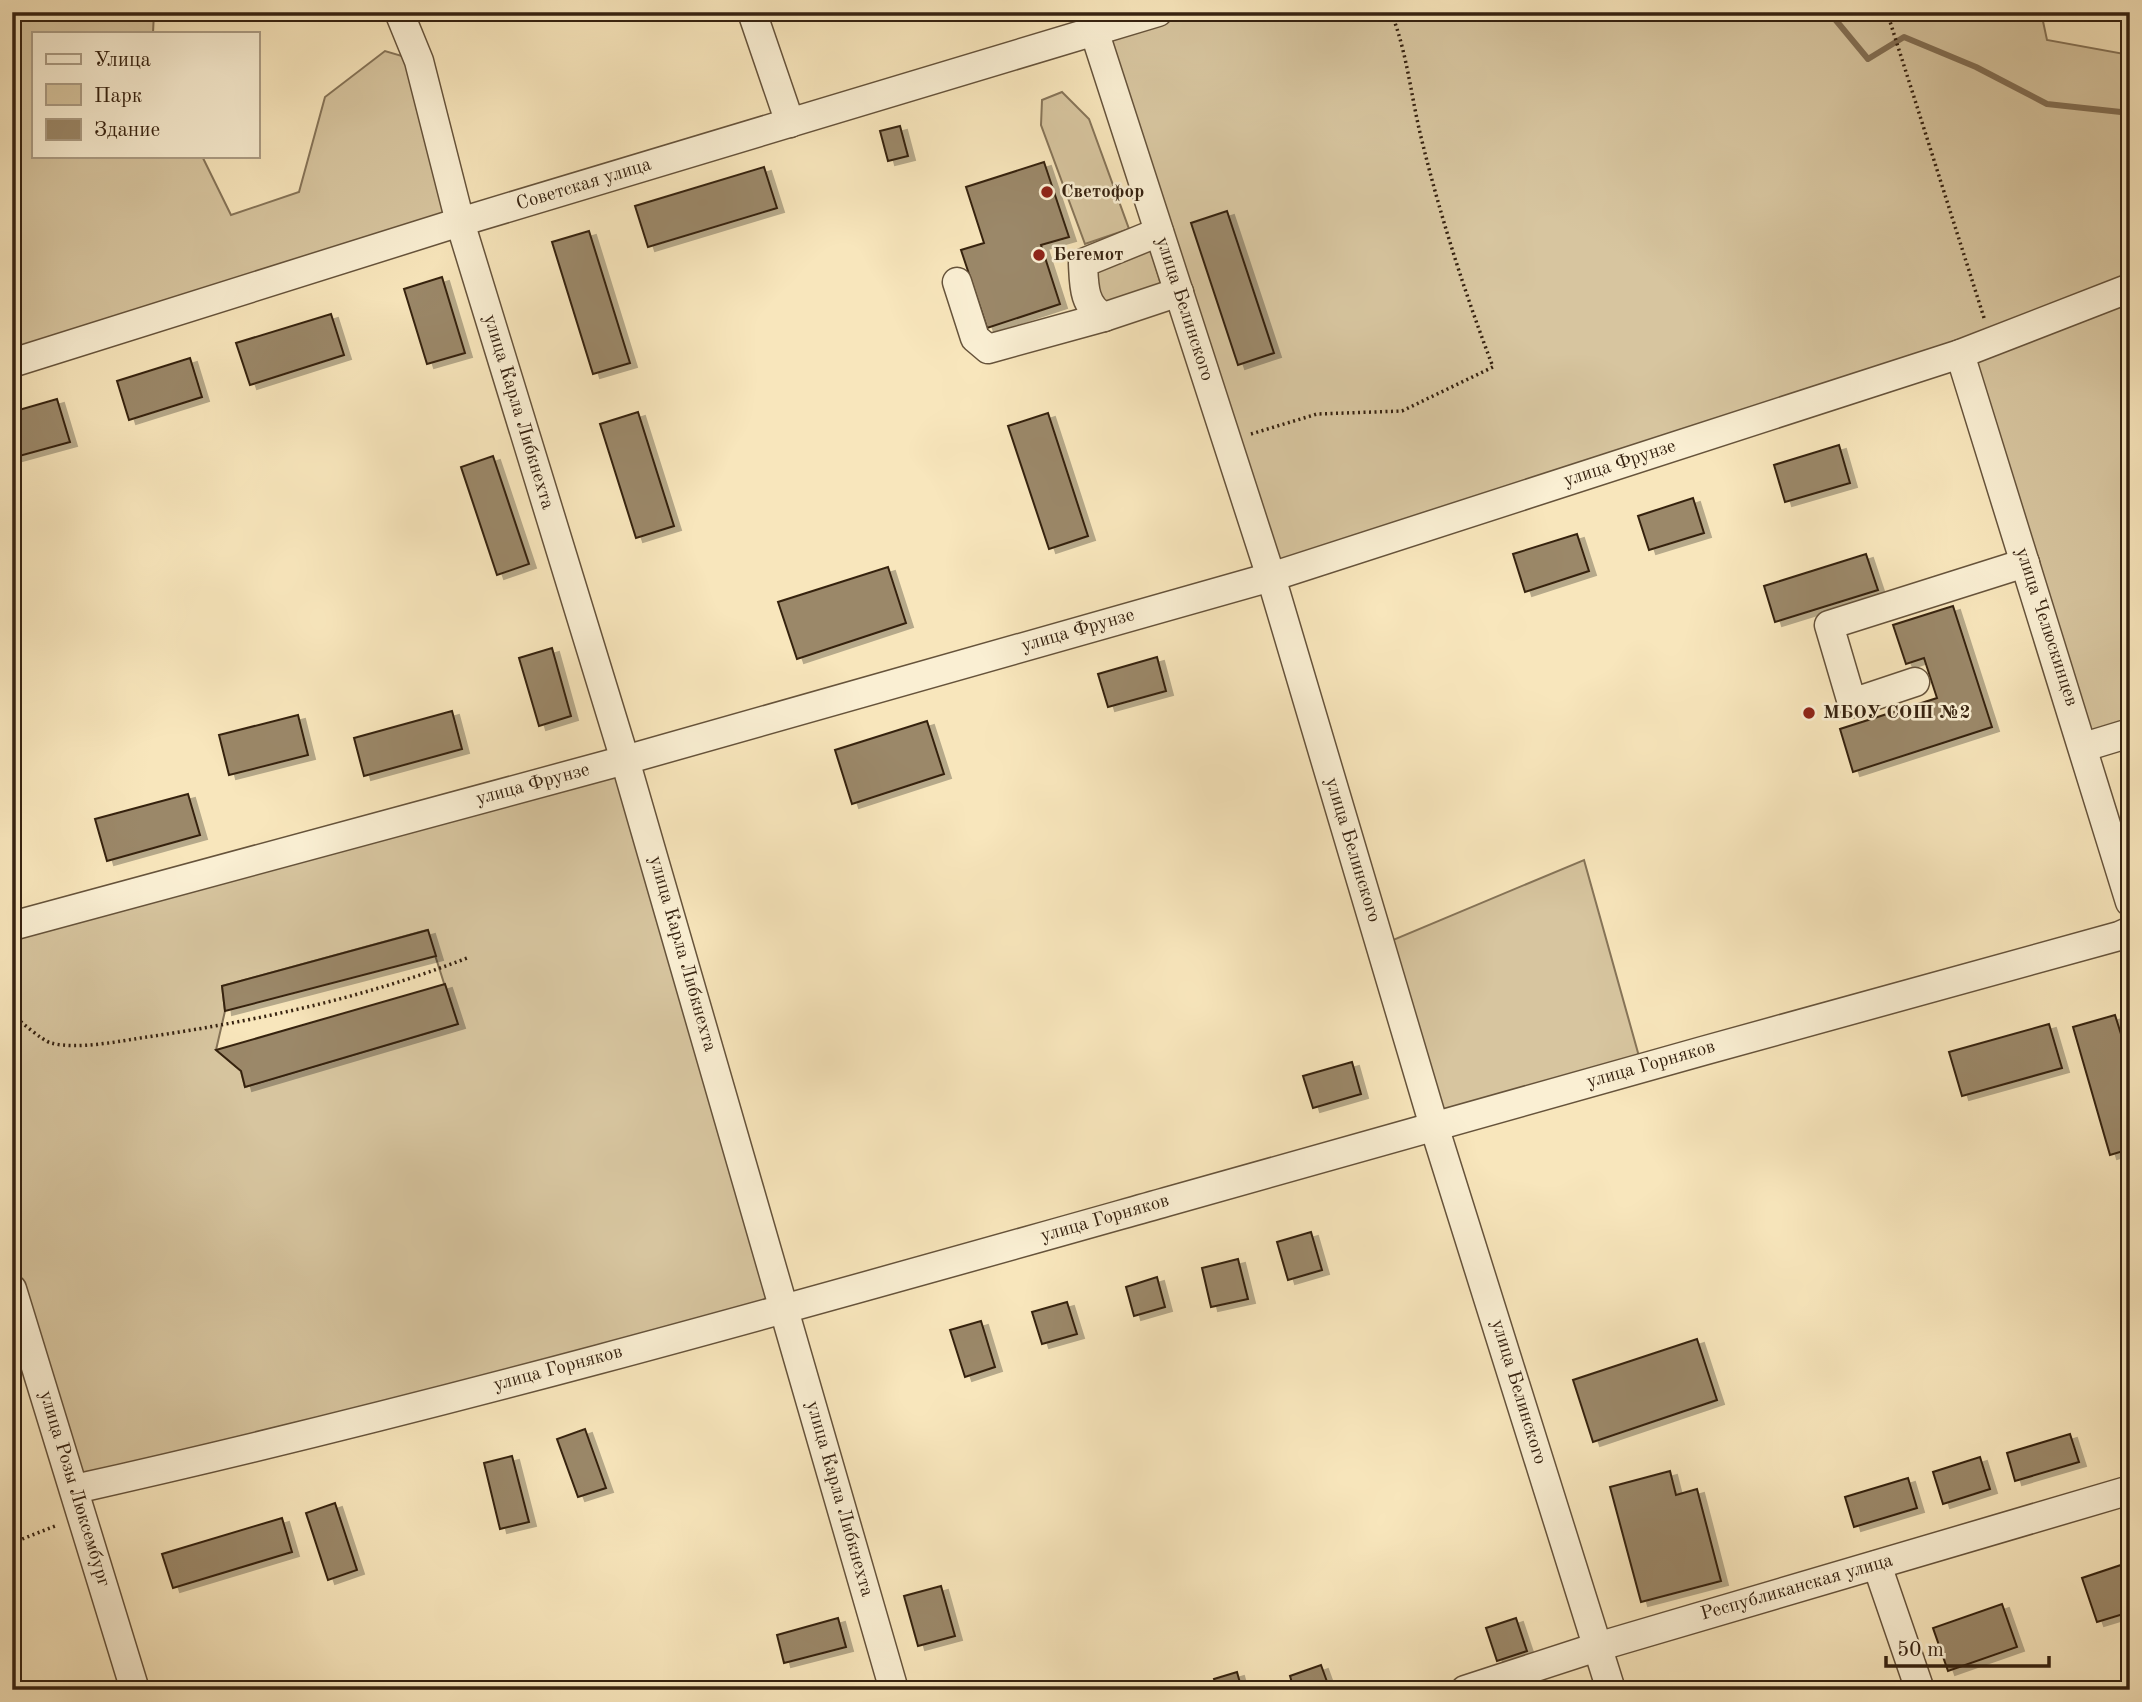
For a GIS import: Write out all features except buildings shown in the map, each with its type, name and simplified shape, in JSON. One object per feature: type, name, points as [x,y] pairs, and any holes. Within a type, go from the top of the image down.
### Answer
[{"type":"street","name":"улица Карла Либкнехта","points":[[399,12],[419,61],[460,222],[625,760],[894,1690]]},
{"type":"street","points":[[752,12],[790,123]]},
{"type":"street","name":"Советская улица","points":[[12,363],[460,222],[790,123],[1091,22],[1158,12]]},
{"type":"street","name":"улица Белинского","points":[[1091,22],[1271,577],[1434,1126],[1611,1690]]},
{"type":"street","points":[[1104,317],[1094,312],[1085,295],[1083,263],[1159,232]]},
{"type":"street","points":[[957,282],[975,338],[988,349],[1104,317],[1179,292]]},
{"type":"street","name":"улица Фрунзе","points":[[12,926],[625,760],[1271,577],[1992,343],[2130,288]]},
{"type":"street","name":"улица Челюскинцев","points":[[1959,354],[2084,747],[2130,902]]},
{"type":"street","points":[[1915,682],[1852,703],[1829,625],[2025,563]]},
{"type":"street","points":[[2084,747],[2130,733]]},
{"type":"street","name":"улица Горняков","points":[[79,1502],[263,1447],[785,1310],[2130,931]]},
{"type":"street","name":"улица Розы Люксембург","points":[[12,1289],[135,1690]]},
{"type":"street","name":"Республиканская улица","points":[[1465,1690],[1597,1647],[2130,1490]]},
{"type":"street","points":[[1877,1565],[1920,1690]]},
{"type":"path","points":[[1227,441],[1317,414],[1402,411],[1493,367],[1461,281],[1421,136],[1398,30],[1391,12]]},
{"type":"path","points":[[1886,12],[1992,343]]},
{"type":"path","points":[[12,1015],[50,1042],[93,1045],[257,1019],[333,1001],[426,974],[467,958]]},
{"type":"path","points":[[12,1543],[79,1502]]},
{"type":"green space","points":[[23,12],[154,12],[153,32],[32,32],[32,158],[203,158],[231,215],[299,192],[325,97],[385,51],[419,61],[460,222],[12,363],[12,16]]},
{"type":"green space","points":[[1158,12],[2041,12],[2047,40],[2130,55],[2130,733],[2084,747],[1959,354],[1271,577],[1095,32]]},
{"type":"green space","points":[[1062,92],[1089,119],[1129,229],[1085,244],[1041,125],[1042,100]]},
{"type":"green space","points":[[1149,244],[1162,288],[1109,305],[1100,301],[1094,273]]},
{"type":"green space","points":[[625,760],[785,1310],[75,1489],[12,1289],[12,926]],"holes":[[[427,930],[457,1024],[245,1087],[241,1071],[216,1050],[225,1011],[222,986]]]},
{"type":"green space","points":[[1584,860],[1642,1067],[1434,1126],[1381,945]]},
{"type":"waterway","points":[[1829,12],[1868,59],[1904,37],[1976,67],[2047,104],[2130,113]]},
{"type":"place","name":"Светофор","points":[[1047,192]]},
{"type":"place","name":"Бегемот","points":[[1039,255]]},
{"type":"place","name":"МБОУ СОШ №2","points":[[1809,713]]}]
